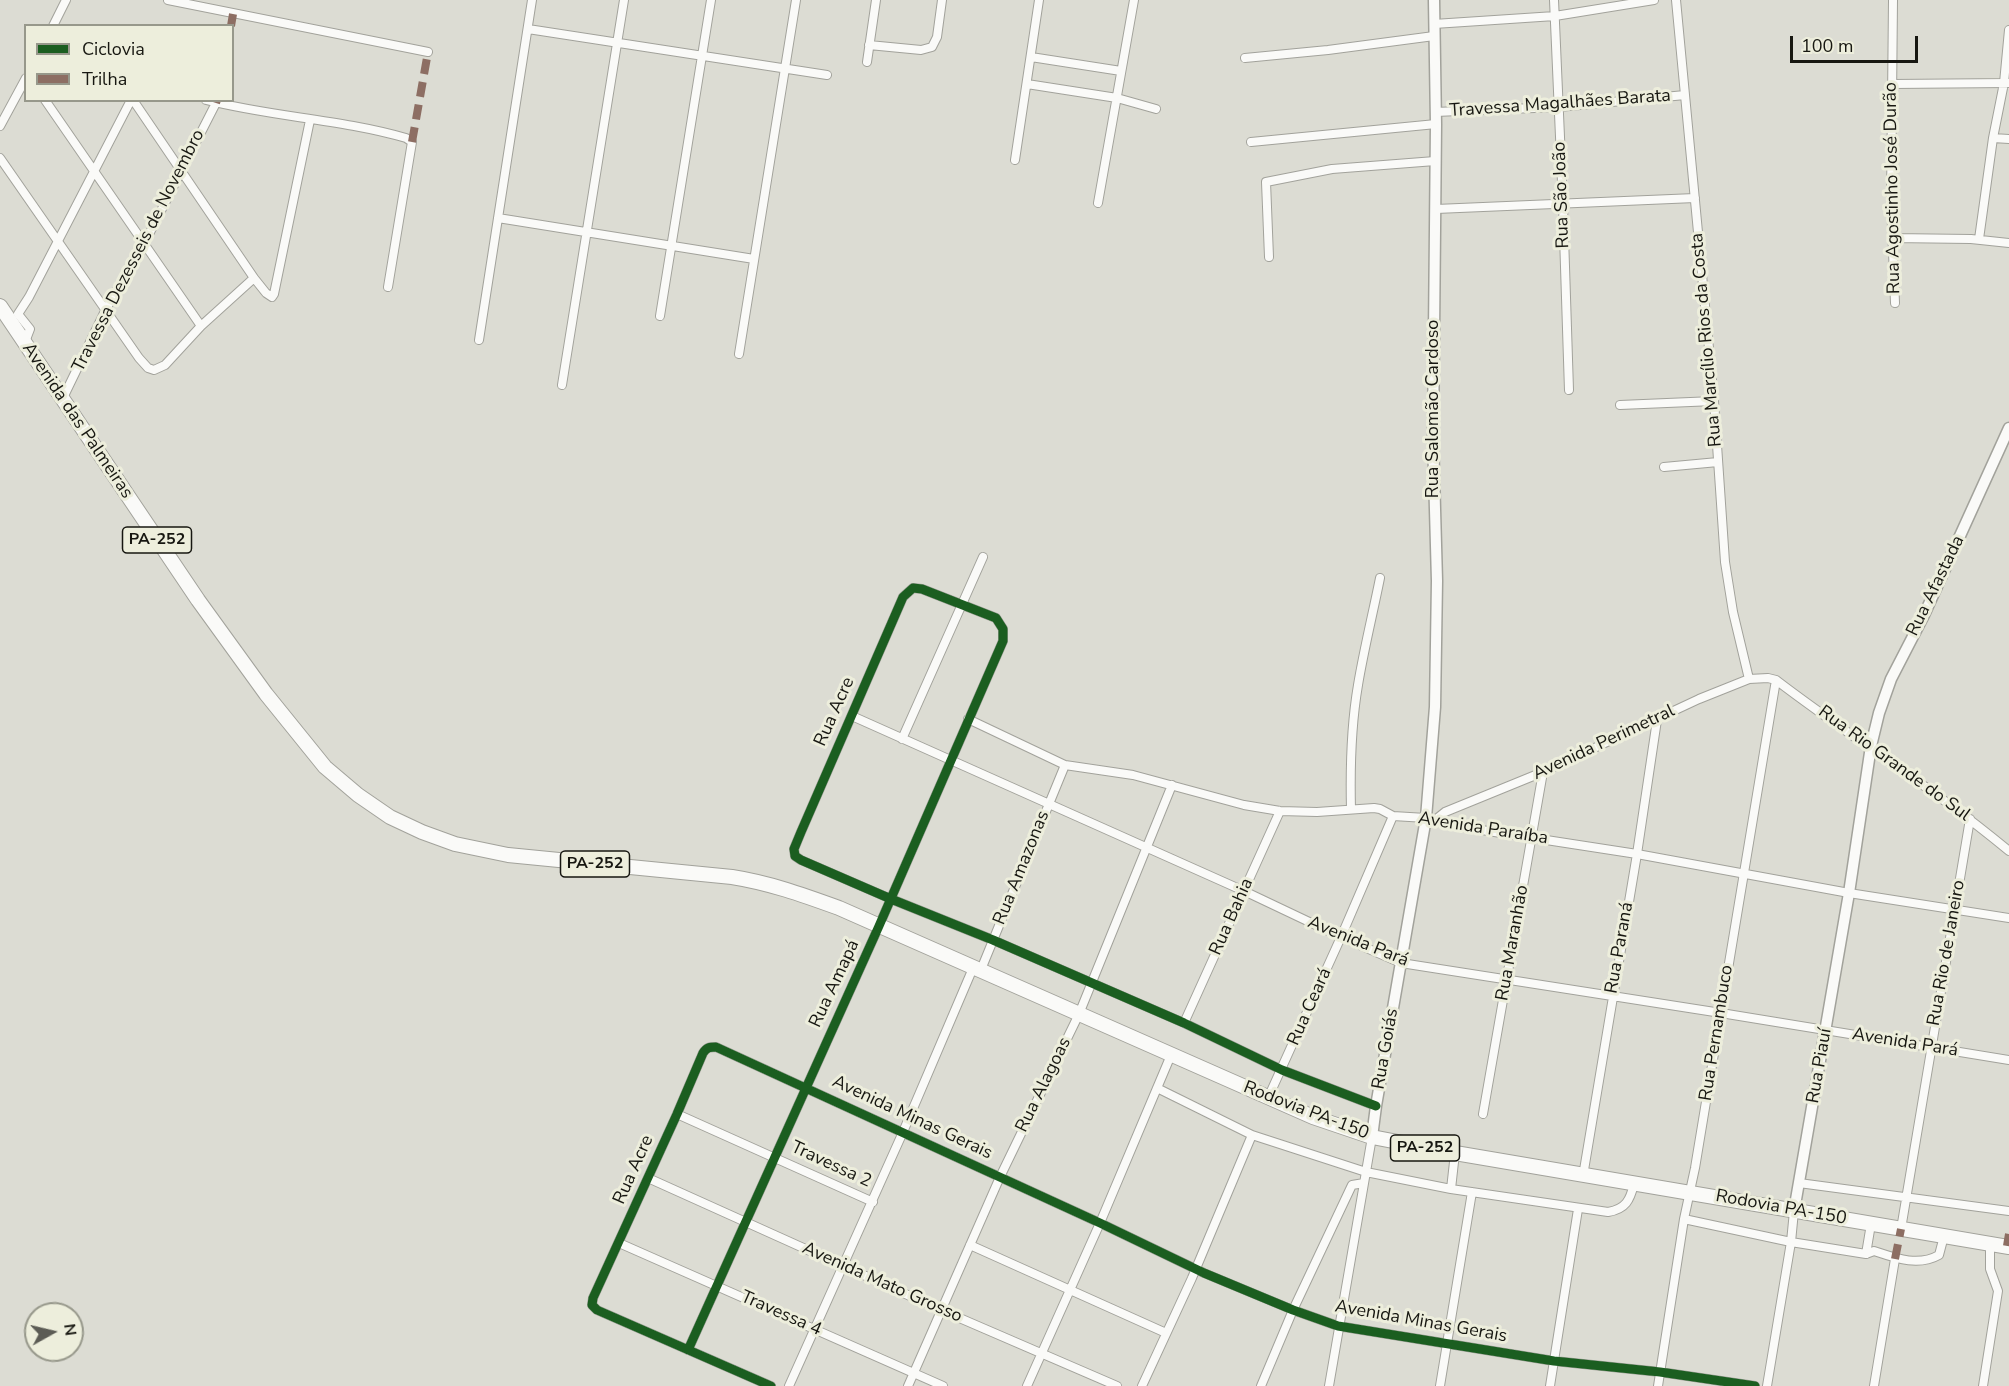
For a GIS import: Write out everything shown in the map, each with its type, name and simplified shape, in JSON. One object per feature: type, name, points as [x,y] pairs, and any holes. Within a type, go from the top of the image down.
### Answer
[{"type":"highway","name":"Avenida das Palmeiras","points":[[0,306],[198,600],[266,694],[325,767],[358,795],[390,817],[455,844],[508,855],[762,882],[801,894],[879,926]]},
{"type":"highway","name":"Rodovia PA-150","points":[[879,926],[1268,1098],[1313,1117],[1372,1137],[1582,1176],[2009,1247]]},
{"type":"street","points":[[54,24],[66,0]]},
{"type":"street","points":[[168,0],[428,52]]},
{"type":"street","points":[[479,339],[532,0]]},
{"type":"street","points":[[562,385],[624,0]]},
{"type":"street","points":[[660,316],[711,0]]},
{"type":"street","points":[[740,354],[796,0]]},
{"type":"street","points":[[867,62],[876,0]]},
{"type":"street","points":[[869,45],[928,50],[937,37],[942,0]]},
{"type":"street","points":[[1015,160],[1039,0]]},
{"type":"street","points":[[1098,203],[1134,0]]},
{"type":"street","name":"Rua Salomão Cardoso","points":[[1431,819],[1437,660],[1433,438],[1436,209],[1434,0]]},
{"type":"street","name":"Rua São João","points":[[1554,0],[1569,390]]},
{"type":"street","points":[[1434,24],[1555,16],[1654,0]]},
{"type":"street","name":"Rua Marcílio Rios da Costa","points":[[1676,0],[1714,401],[1725,562],[1733,612],[1749,679]]},
{"type":"street","name":"Rua Agostinho José Durão","points":[[1893,0],[1891,162],[1895,303]]},
{"type":"street","points":[[528,29],[827,75]]},
{"type":"street","points":[[1979,239],[1993,138],[2006,83],[2009,30]]},
{"type":"street","points":[[1245,58],[1356,47],[1434,36]]},
{"type":"street","points":[[1030,57],[1121,71]]},
{"type":"street","points":[[0,126],[24,82]]},
{"type":"street","points":[[1892,84],[2006,83]]},
{"type":"street","points":[[1027,84],[1117,98],[1156,109]]},
{"type":"street","name":"Travessa Magalhães Barata","points":[[1435,112],[1558,107],[1685,95]]},
{"type":"street","points":[[46,102],[201,326]]},
{"type":"street","points":[[25,342],[30,329],[18,314],[131,102]]},
{"type":"street","points":[[133,102],[254,278],[272,297],[310,120]]},
{"type":"street","points":[[213,102],[310,120],[359,126],[412,142],[388,287]]},
{"type":"street","name":"Travessa Dezesseis de Novembro","points":[[63,400],[106,309],[144,244],[216,103]]},
{"type":"street","points":[[1251,142],[1436,124]]},
{"type":"street","points":[[1993,138],[2009,139]]},
{"type":"street","points":[[0,158],[148,368],[154,370],[165,365],[201,326],[254,278]]},
{"type":"street","points":[[1269,256],[1266,182],[1332,169],[1435,160]]},
{"type":"street","points":[[1436,209],[1695,198]]},
{"type":"street","points":[[498,218],[754,259]]},
{"type":"street","points":[[1892,238],[1979,239],[2009,243]]},
{"type":"street","points":[[1620,405],[1714,401]]},
{"type":"street","name":"Rua Afastada","points":[[1871,747],[1879,713],[1891,679],[1924,615],[2009,428]]},
{"type":"street","points":[[1664,467],[1718,462]]},
{"type":"street","points":[[902,739],[983,557]]},
{"type":"street","points":[[1351,809],[1354,713],[1380,578]]},
{"type":"street","name":"Rua Acre","points":[[891,899],[801,860],[795,856],[794,849],[903,597],[909,590],[916,588],[961,603]]},
{"type":"street","name":"Rua Amapá","points":[[688,1350],[891,899],[1003,641],[1003,629],[996,618],[961,603]]},
{"type":"street","name":"Avenida Perimetral","points":[[1431,819],[1543,772],[1699,699],[1749,679],[1776,680]]},
{"type":"street","name":"Rua Rio Grande do Sul","points":[[1776,680],[1970,819],[2009,851]]},
{"type":"street","name":"Rua Pernambuco","points":[[1658,1386],[1684,1219],[1776,680]]},
{"type":"street","name":"Avenida Pará","points":[[852,716],[1244,891],[1341,938],[1401,963],[1721,1012],[2009,1060]]},
{"type":"street","name":"Avenida Paraíba","points":[[968,719],[1065,765],[1133,775],[1244,806],[1280,811],[1317,812],[1380,809],[1393,816],[1431,819],[1462,827],[1637,854],[1849,893],[2009,918]]},
{"type":"street","name":"Rua Paraná","points":[[1582,1176],[1637,854],[1657,720]]},
{"type":"street","name":"Rua Piauí","points":[[1767,1386],[1871,747]]},
{"type":"street","name":"Rua Amazonas","points":[[903,1132],[993,940],[1065,765]]},
{"type":"street","name":"Rua Maranhão","points":[[1483,1114],[1543,772]]},
{"type":"street","points":[[1090,984],[1172,785]]},
{"type":"street","name":"Rua Bahia","points":[[1184,1023],[1280,811]]},
{"type":"street","name":"Rua Ceará","points":[[1268,1098],[1341,938],[1393,816]]},
{"type":"street","name":"Rua Goiás","points":[[1329,1386],[1401,963],[1431,819]]},
{"type":"street","name":"Rua Rio de Janeiro","points":[[1901,1229],[1970,819]]},
{"type":"street","points":[[891,899],[993,940],[1184,1023],[1282,1070],[1376,1106]]},
{"type":"street","name":"Rua Alagoas","points":[[908,1386],[1000,1177],[1079,1014],[1090,984]]},
{"type":"street","name":"Rua Acre","points":[[688,1350],[594,1308],[592,1305],[593,1298],[620,1243],[703,1053],[706,1048],[711,1047]]},
{"type":"street","name":"Avenida Minas Gerais","points":[[711,1047],[716,1047],[1000,1177]]},
{"type":"street","points":[[1027,1386],[1100,1223],[1171,1055]]},
{"type":"street","points":[[1157,1088],[1252,1135],[1366,1172],[1451,1189],[1608,1212],[1621,1209],[1629,1201],[1634,1184]]},
{"type":"street","name":"Travessa 2","points":[[677,1114],[873,1202]]},
{"type":"street","points":[[789,1386],[903,1132]]},
{"type":"street","points":[[1142,1386],[1252,1135]]},
{"type":"street","points":[[1451,1189],[1455,1153]]},
{"type":"street","points":[[1000,1177],[1100,1223]]},
{"type":"street","name":"Avenida Mato Grosso","points":[[648,1178],[941,1310],[1117,1386]]},
{"type":"street","points":[[1261,1386],[1293,1310],[1352,1185],[1364,1183]]},
{"type":"street","points":[[1799,1183],[2009,1211]]},
{"type":"street","points":[[1440,1386],[1472,1191]]},
{"type":"street","points":[[1550,1386],[1578,1209]]},
{"type":"street","points":[[1684,1219],[1791,1242],[1866,1254],[1874,1251],[1895,1259],[1921,1261],[1939,1254],[1944,1236]]},
{"type":"street","name":"Avenida Minas Gerais","points":[[1100,1223],[1194,1268],[1293,1310],[1338,1326],[1554,1361],[1660,1372],[1755,1386]]},
{"type":"street","points":[[1866,1254],[1871,1224]]},
{"type":"street","name":"Travessa 4","points":[[620,1243],[943,1386]]},
{"type":"street","points":[[1983,1386],[1998,1291],[1990,1269],[1990,1243]]},
{"type":"street","points":[[970,1245],[1166,1333]]},
{"type":"street","points":[[1874,1386],[1895,1259]]},
{"type":"street","points":[[688,1350],[771,1386]]},
{"type":"marked path","points":[[231,24],[233,14]]},
{"type":"marked path","points":[[412,142],[428,52]]},
{"type":"marked path","points":[[1895,1259],[1901,1229]]},
{"type":"marked path","points":[[2007,1246],[2009,1234]]},
{"type":"cycle path","points":[[688,1350],[879,926],[894,890],[1003,641],[1003,629],[996,618],[922,589],[913,588],[903,597],[801,832],[794,849],[795,856],[801,860],[891,899],[993,940],[1184,1023],[1282,1070],[1376,1106]]},
{"type":"cycle path","points":[[771,1386],[597,1310],[592,1305],[593,1298],[703,1053],[710,1047],[716,1047],[1204,1273],[1338,1326],[1554,1361],[1660,1372],[1755,1386]]}]
